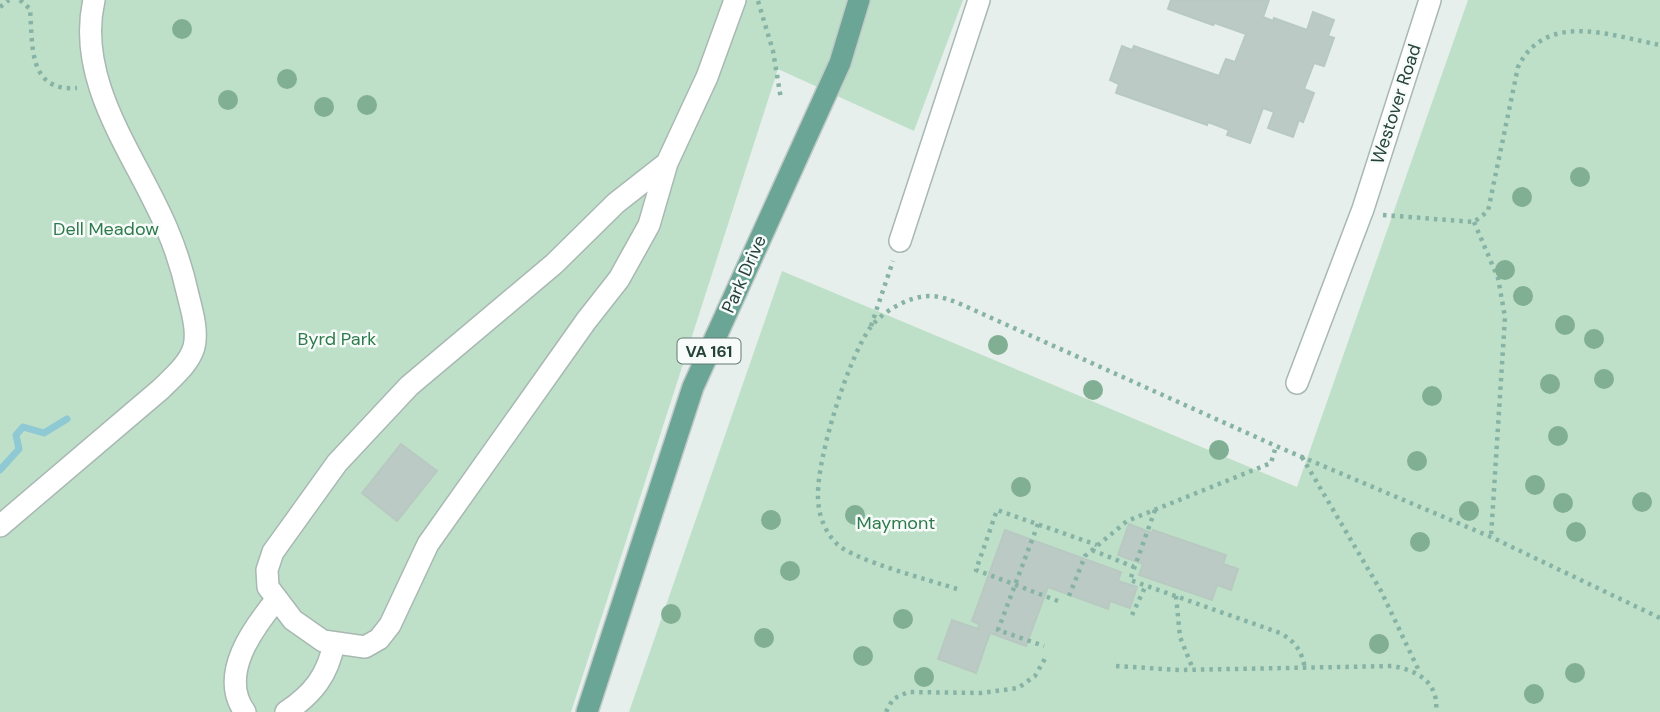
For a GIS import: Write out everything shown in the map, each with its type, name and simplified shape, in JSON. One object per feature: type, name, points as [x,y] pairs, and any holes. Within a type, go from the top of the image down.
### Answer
[{"type":"main road","name":"Park Drive","points":[[587,712],[693,387],[840,63],[859,0]]},
{"type":"street","points":[[0,526],[162,390],[185,364],[193,349],[193,314],[182,271],[167,228],[119,136],[95,67],[89,22],[94,0]]},
{"type":"street","points":[[667,163],[616,203],[554,264],[409,386],[337,463],[273,552],[268,570],[268,587],[293,620],[323,641],[365,647],[379,639],[390,625],[428,544],[586,321],[619,279],[649,225],[667,163],[706,77],[735,0]]},
{"type":"street","points":[[900,241],[979,0]]},
{"type":"street","name":"Westover Road","points":[[1297,383],[1363,209],[1430,0]]},
{"type":"street","points":[[245,712],[237,701],[237,670],[251,634],[277,599]]},
{"type":"street","points":[[286,712],[312,693],[322,680],[334,643]]},
{"type":"path","points":[[0,8],[9,0]]},
{"type":"path","points":[[20,0],[30,9],[33,52],[40,73],[51,85],[69,88]]},
{"type":"path","points":[[758,0],[773,51],[781,99]]},
{"type":"path","points":[[1363,209],[1375,214],[1474,222],[1488,211],[1491,204],[1514,80],[1524,56],[1532,47],[1554,34],[1570,31],[1583,31],[1660,46]]},
{"type":"path","points":[[1474,222],[1499,278],[1505,317],[1491,537]]},
{"type":"path","points":[[900,241],[871,327],[849,372],[824,452],[818,496],[820,517],[838,545],[856,556],[957,589]]},
{"type":"path","points":[[871,327],[895,307],[908,301],[920,297],[945,298],[1276,446],[1491,537],[1660,618]]},
{"type":"path","points":[[1069,596],[1085,556],[1127,521],[1271,463],[1276,446]]},
{"type":"path","points":[[1301,455],[1381,591],[1420,674],[1431,687],[1437,712]]},
{"type":"path","points":[[1058,601],[976,570],[997,510],[1097,545]]},
{"type":"path","points":[[1155,510],[1130,580],[1286,636],[1300,650],[1305,669]]},
{"type":"path","points":[[1038,524],[999,630],[1044,646]]},
{"type":"path","points":[[1092,550],[1135,567]]},
{"type":"path","points":[[1132,615],[1146,585]]},
{"type":"path","points":[[1177,596],[1180,637],[1193,669]]},
{"type":"path","points":[[886,712],[893,699],[908,692],[981,693],[1018,688],[1035,676],[1047,655]]},
{"type":"path","points":[[1116,666],[1305,669],[1392,666],[1420,674]]},
{"type":"green space","name":"Byrd Park","points":[[0,0],[963,0],[914,131],[778,69],[571,712],[0,712]]},
{"type":"green space","name":"Maymont","points":[[1468,0],[1660,0],[1660,712],[629,712],[782,271],[1297,487]]},
{"type":"building","points":[[1171,0],[1269,0],[1263,17],[1273,21],[1274,18],[1307,30],[1313,12],[1334,20],[1328,36],[1334,38],[1324,66],[1314,63],[1304,89],[1314,93],[1303,122],[1299,120],[1293,137],[1268,128],[1274,112],[1263,108],[1250,143],[1227,135],[1229,130],[1208,122],[1207,125],[1116,93],[1119,84],[1110,80],[1122,46],[1132,50],[1134,46],[1219,76],[1226,59],[1235,62],[1246,34],[1168,9]]},
{"type":"building","points":[[401,444],[437,471],[397,521],[362,493]]},
{"type":"building","points":[[1129,524],[1226,555],[1223,564],[1238,569],[1231,590],[1217,585],[1212,600],[1139,575],[1143,564],[1118,555]]},
{"type":"building","points":[[1005,530],[1121,572],[1118,581],[1137,587],[1130,608],[1110,601],[1108,609],[1048,587],[1026,646],[990,633],[976,673],[938,659],[952,620],[978,629],[979,624],[972,621]]},
{"type":"waterway","points":[[0,470],[19,449],[16,435],[23,427],[44,433],[67,419]]},
{"type":"park label","name":"Dell Meadow","points":[[106,229]]}]
